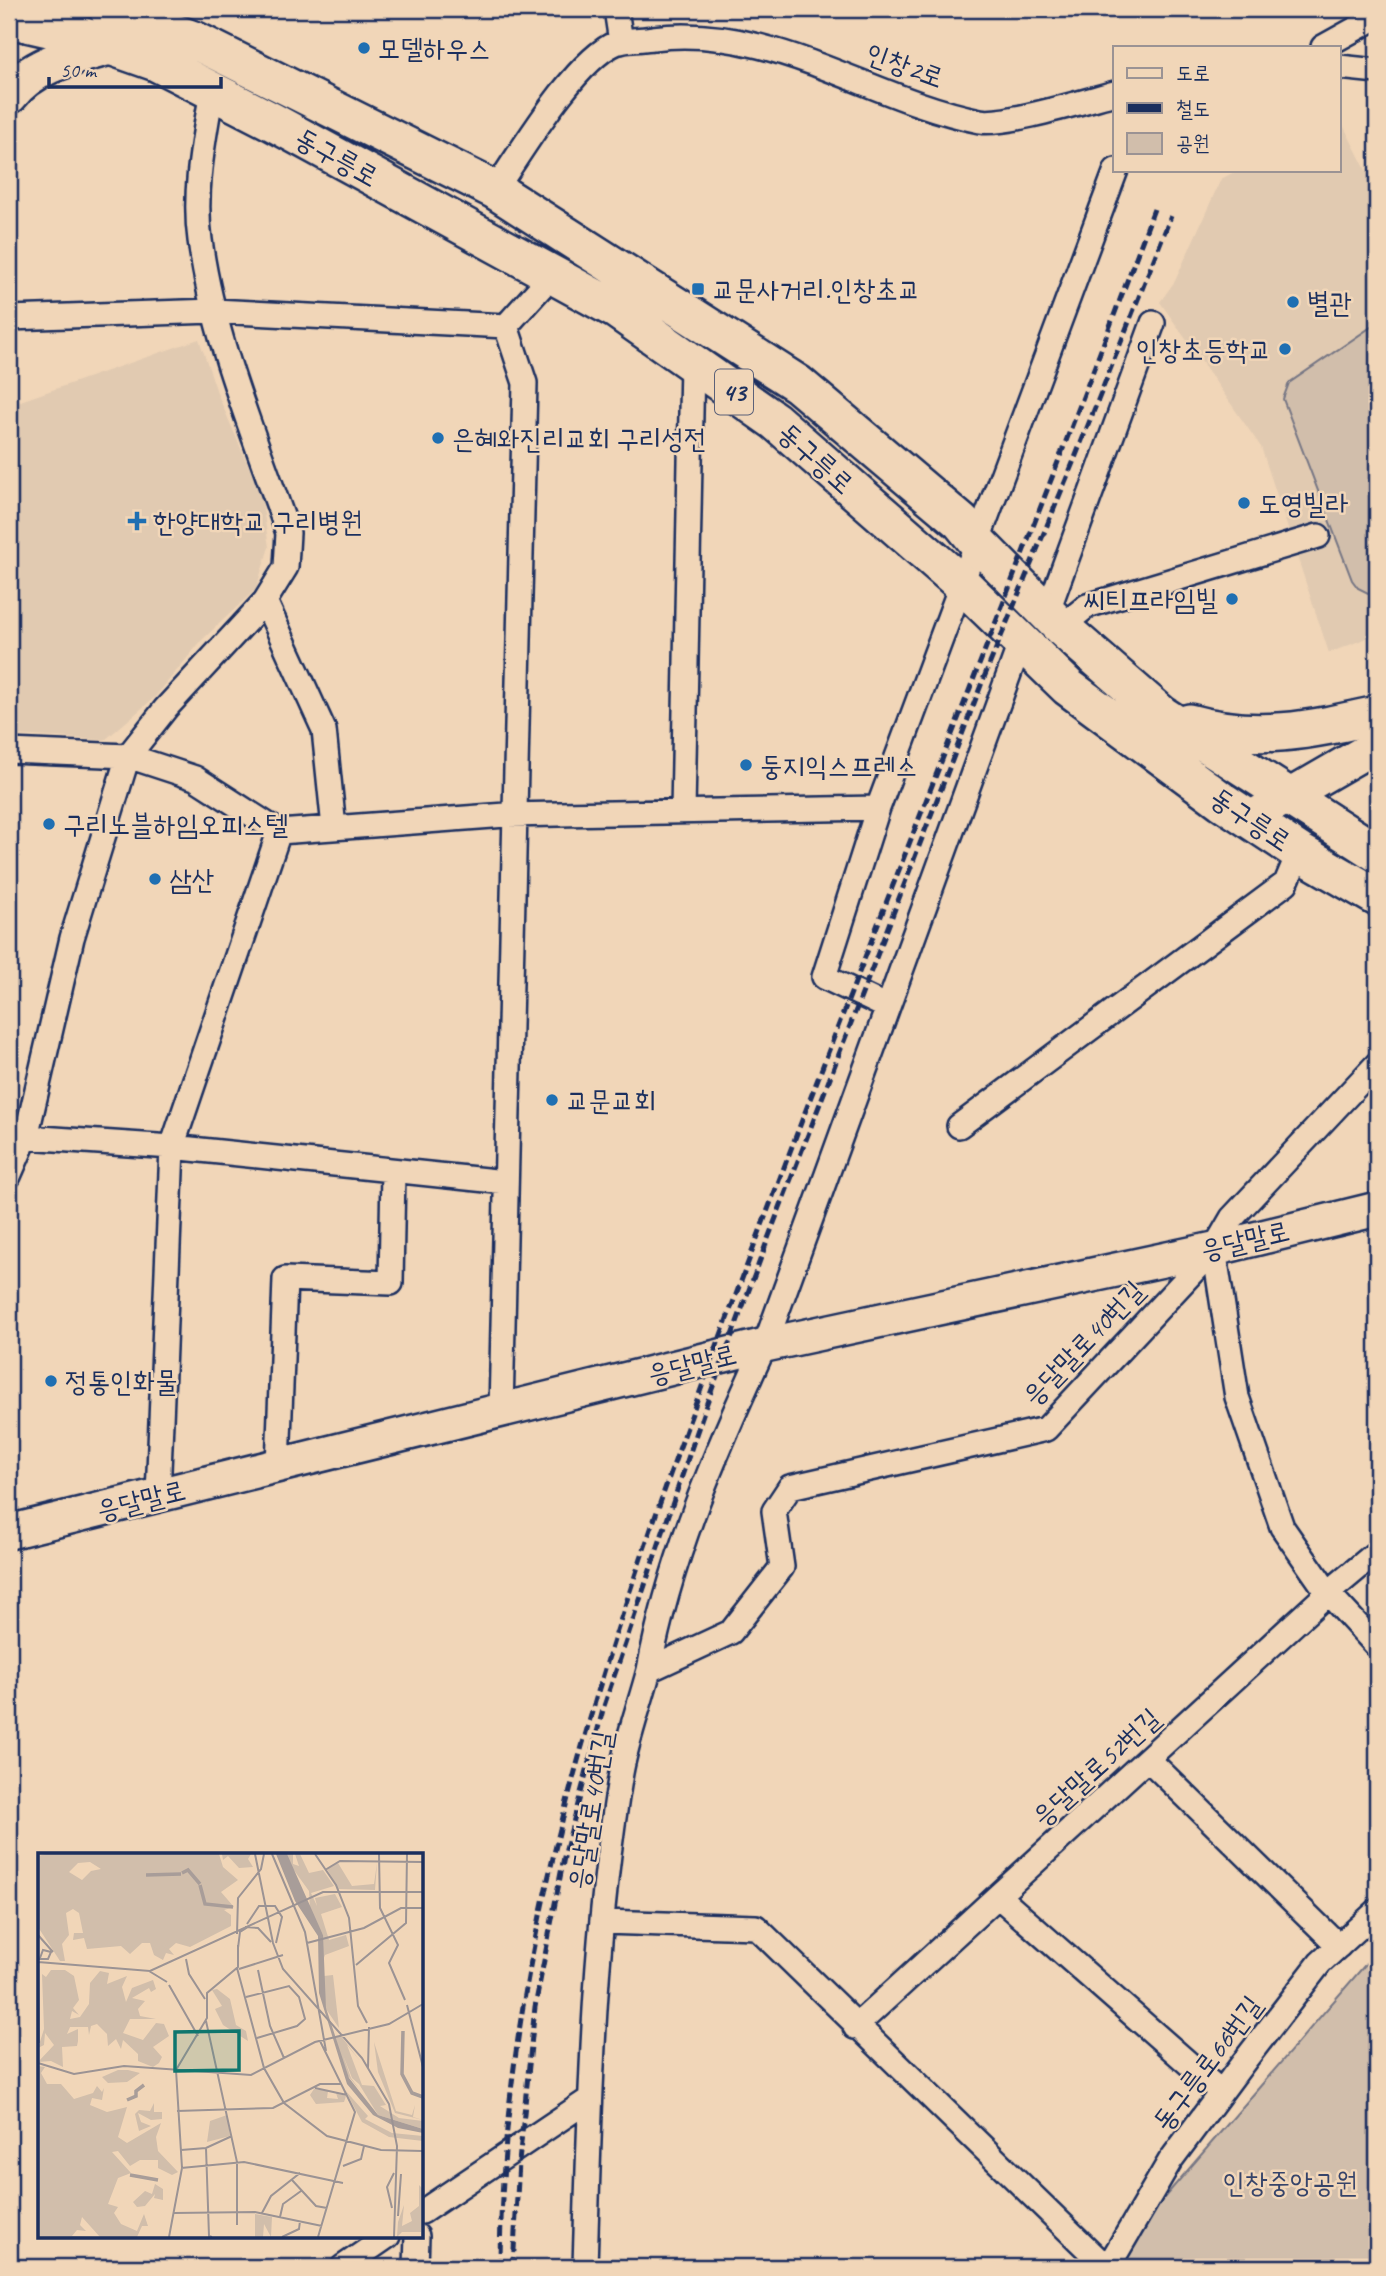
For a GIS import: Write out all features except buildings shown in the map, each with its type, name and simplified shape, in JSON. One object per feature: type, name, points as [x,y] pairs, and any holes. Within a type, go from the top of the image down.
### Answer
[{"type":"main road","name":"동구릉로","points":[[108,9],[196,41],[495,190],[798,384],[961,522],[1054,620],[1162,715],[1377,853]]},
{"type":"main road","points":[[152,9],[196,41]]},
{"type":"main road","name":"동구릉로","points":[[9,19],[110,46],[156,62],[617,310],[775,421],[963,585],[1068,687],[1248,819],[1377,897]]},
{"type":"main road","points":[[9,94],[33,72],[46,65],[110,46]]},
{"type":"main road","points":[[1162,715],[1241,734],[1309,730],[1377,715]]},
{"type":"street","points":[[616,9],[621,42]]},
{"type":"street","points":[[1325,46],[1377,17]]},
{"type":"street","name":"인창2로","points":[[495,190],[586,64],[621,42],[675,35],[774,48],[927,106],[983,122],[1055,110],[1113,94]]},
{"type":"street","points":[[1340,67],[1377,71]]},
{"type":"street","points":[[9,1176],[26,1137],[72,938],[128,756],[166,708],[265,601],[286,567],[288,533],[214,311],[199,238],[200,163],[212,91]]},
{"type":"street","points":[[887,1007],[824,977],[878,808],[979,544],[1115,172]]},
{"type":"street","points":[[506,326],[552,275]]},
{"type":"street","points":[[9,318],[214,311],[506,326]]},
{"type":"street","points":[[1054,620],[1153,323]]},
{"type":"street","points":[[501,1411],[525,383],[506,326]]},
{"type":"street","points":[[683,811],[692,363]]},
{"type":"street","points":[[1054,620],[1087,606],[1318,536]]},
{"type":"street","points":[[265,601],[324,730],[334,828]]},
{"type":"street","points":[[649,1670],[667,1595],[713,1458],[765,1345],[1021,640]]},
{"type":"street","points":[[1248,819],[1377,745]]},
{"type":"street","points":[[9,751],[128,756],[195,778],[279,832],[514,815],[878,808]]},
{"type":"street","points":[[158,1496],[172,1147],[279,832]]},
{"type":"street","points":[[959,1126],[1286,883],[1300,852]]},
{"type":"street","name":"응달말로40번길","points":[[585,2267],[590,2099],[603,1922],[621,1771],[649,1670],[731,1632],[782,1567],[774,1511],[790,1487],[1046,1429],[1214,1249],[1232,1218],[1377,1064]]},
{"type":"street","points":[[26,1137],[172,1147],[505,1182]]},
{"type":"street","points":[[278,1466],[285,1279],[391,1283],[393,1171]]},
{"type":"street","name":"응달말로","points":[[9,1532],[765,1345],[1214,1249],[1377,1209]]},
{"type":"street","points":[[1214,1249],[1237,1397],[1282,1527],[1328,1593],[1377,1646]]},
{"type":"street","name":"응달말로52번길","points":[[855,2027],[1328,1593],[1377,1552]]},
{"type":"street","points":[[1148,1759],[1339,1945]]},
{"type":"street","points":[[998,1896],[1221,2092]]},
{"type":"street","name":"동구릉로66번길","points":[[1107,2267],[1170,2161],[1221,2092],[1320,1963],[1377,1911]]},
{"type":"street","points":[[603,1922],[756,1927],[855,2027],[1107,2267]]},
{"type":"street","points":[[424,2211],[590,2099]]},
{"type":"street","points":[[343,2267],[385,2238]]},
{"type":"street","points":[[416,2238],[416,2267]]},
{"type":"shaded area","name":"인창초등학교","points":[[1340,119],[1368,174],[1377,171],[1377,634],[1329,653],[1261,447],[1160,302],[1175,281],[1221,179],[1234,172],[1340,172]]},
{"type":"shaded area","name":"한양대학교 구리병원","points":[[199,339],[218,395],[261,495],[269,547],[256,589],[202,640],[155,697],[105,740],[9,735],[9,405]]},
{"type":"green space","points":[[1377,323],[1377,594],[1372,595],[1358,588],[1352,580],[1283,399],[1289,383]]},
{"type":"green space","name":"인창중앙공원","points":[[1377,1951],[1377,2267],[1108,2267],[1106,2265]]},
{"type":"railway","points":[[500,2267],[506,2143],[521,2020],[544,1899],[573,1778],[608,1659],[647,1541],[731,1308],[1154,209]]},
{"type":"railway","points":[[513,2267],[519,2162],[535,2007],[564,1857],[604,1706],[705,1408],[769,1236],[983,680],[1171,216]]},
{"type":"place","name":"모델하우스","points":[[364,48]]},
{"type":"place","name":"교문사거리.인창초교","points":[[698,289]]},
{"type":"place","name":"별관","points":[[1293,302]]},
{"type":"place","name":"인창초등학교","points":[[1285,349]]},
{"type":"place","name":"은혜와진리교회 구리성전","points":[[438,438]]},
{"type":"place","name":"도영빌라","points":[[1244,503]]},
{"type":"place","name":"한양대학교 구리병원","points":[[137,521]]},
{"type":"place","name":"씨티프라임빌","points":[[1232,599]]},
{"type":"place","name":"둥지익스프레스","points":[[746,765]]},
{"type":"place","name":"구리노블하임오피스텔","points":[[49,824]]},
{"type":"place","name":"삼산","points":[[155,879]]},
{"type":"place","name":"교문교회","points":[[552,1100]]},
{"type":"place","name":"정통인화물","points":[[51,1381]]}]
